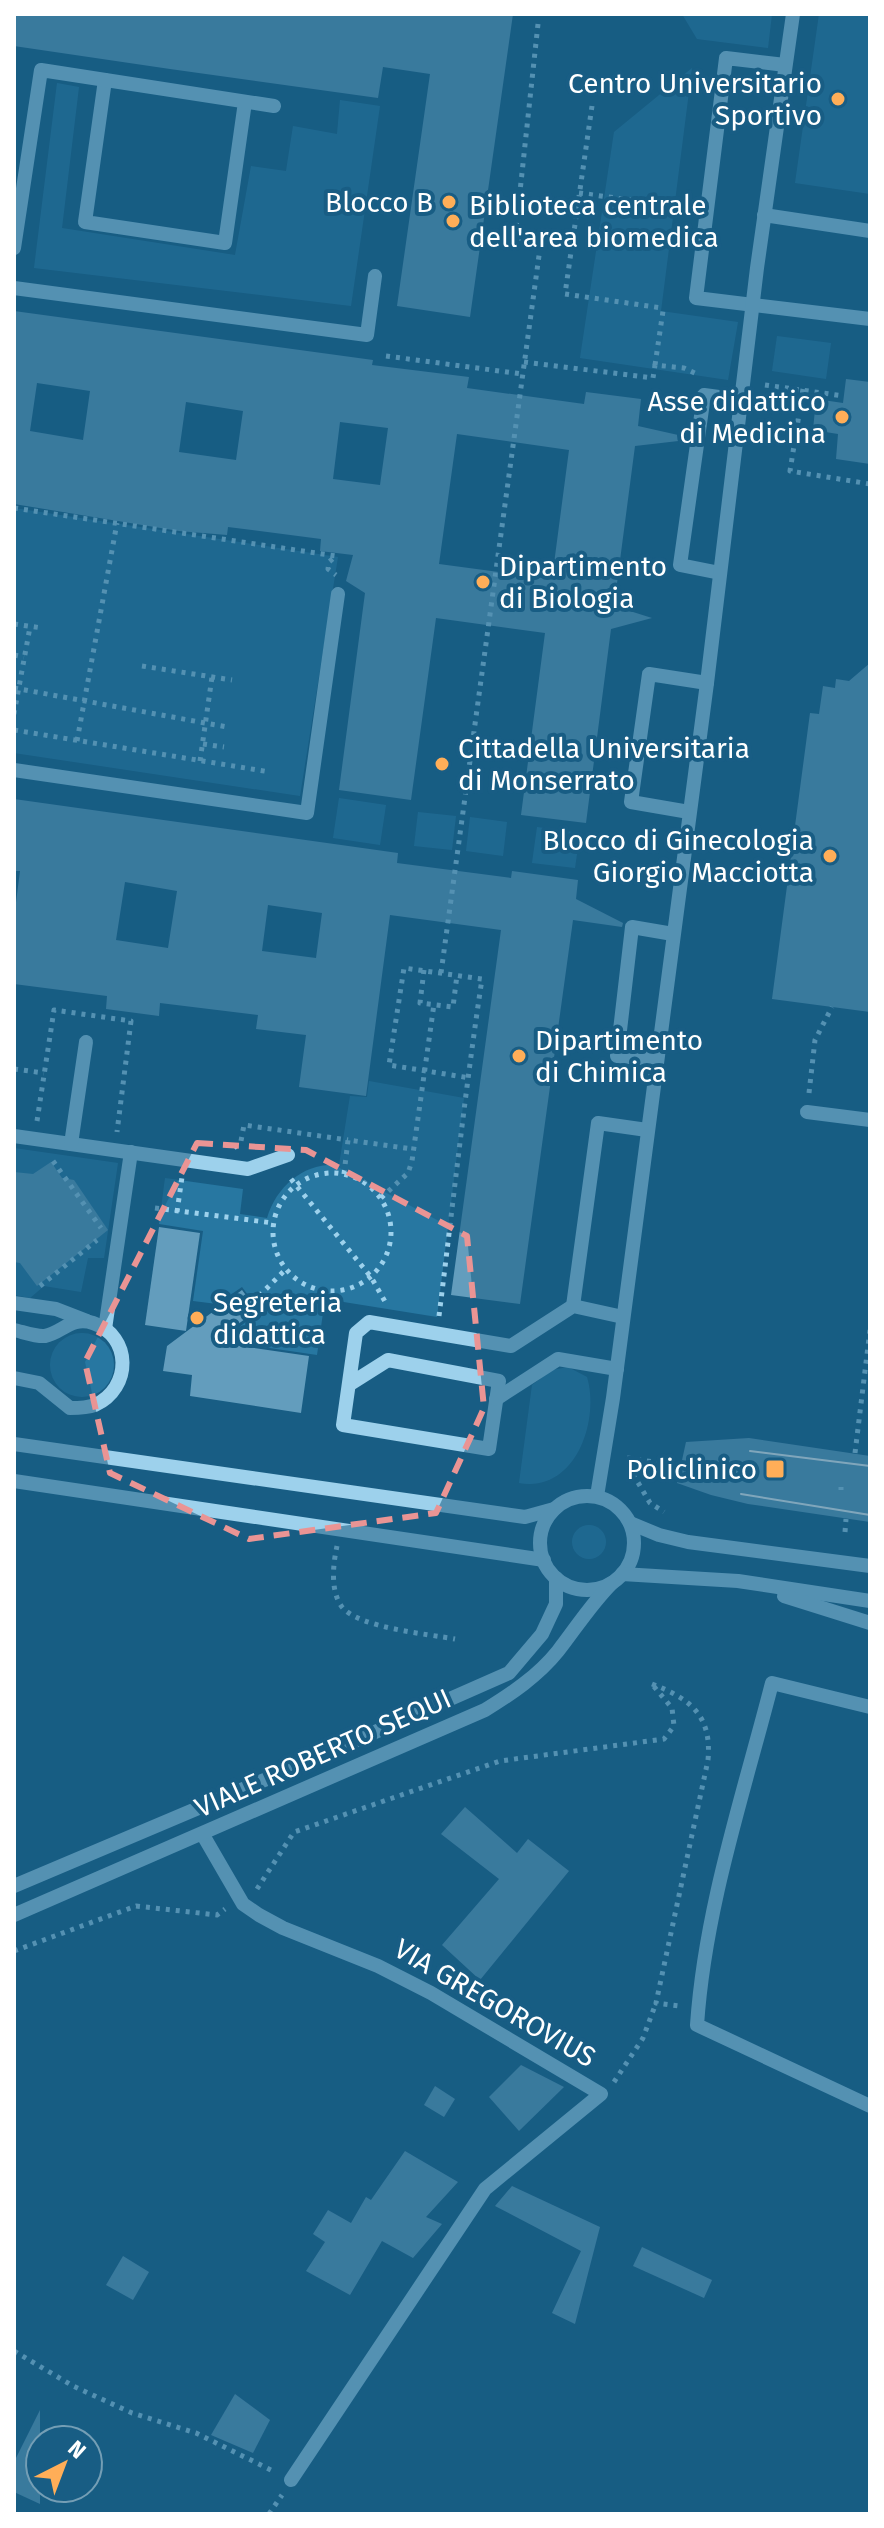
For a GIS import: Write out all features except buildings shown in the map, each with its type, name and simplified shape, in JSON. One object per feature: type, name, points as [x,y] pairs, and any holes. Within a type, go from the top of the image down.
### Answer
[{"type":"street","points":[[597,1496],[617,1369],[707,683],[764,215],[793,14]]},
{"type":"street","points":[[785,65],[726,58],[696,298],[870,319]]},
{"type":"street","points":[[14,248],[41,70],[274,106]]},
{"type":"street","points":[[105,80],[85,222],[225,243],[245,102]]},
{"type":"street","points":[[764,215],[870,231]]},
{"type":"street","points":[[14,288],[367,335],[375,276]]},
{"type":"street","points":[[720,573],[680,565],[704,395],[741,400]]},
{"type":"street","points":[[14,770],[307,813],[338,594]]},
{"type":"street","points":[[689,812],[631,802],[649,674],[707,683]]},
{"type":"street","points":[[656,1059],[617,1056],[632,927],[673,934]]},
{"type":"street","points":[[71,1144],[86,1042]]},
{"type":"street","points":[[807,1112],[870,1120]]},
{"type":"street","points":[[573,1306],[598,1123],[647,1130]]},
{"type":"street","points":[[14,1136],[248,1169],[288,1155]]},
{"type":"street","points":[[105,1329],[131,1152]]},
{"type":"street","points":[[14,1303],[56,1309],[105,1329],[120,1347],[124,1361],[117,1386],[96,1404],[70,1408],[39,1383],[18,1382]]},
{"type":"street","points":[[350,1384],[388,1360],[499,1381],[489,1449],[343,1425],[356,1333],[369,1322],[511,1346],[573,1306],[623,1317]]},
{"type":"street","points":[[14,1330],[45,1336],[75,1322],[87,1321]]},
{"type":"street","points":[[496,1399],[558,1359],[617,1369]]},
{"type":"street","points":[[14,1444],[525,1517],[554,1509],[566,1500],[597,1496],[622,1511],[630,1523],[634,1550],[630,1563],[617,1578],[598,1588],[584,1589],[569,1586],[556,1578],[544,1560],[540,1547],[541,1533],[554,1509]]},
{"type":"street","points":[[14,1481],[544,1560]]},
{"type":"street","points":[[630,1523],[688,1542],[870,1566]]},
{"type":"street","name":"VIALE ROBERTO SEQUI","points":[[14,1886],[509,1673],[542,1634],[556,1604],[556,1578]]},
{"type":"street","points":[[617,1578],[738,1581],[870,1601]]},
{"type":"street","name":"VIALE ROBERTO SEQUI","points":[[14,1915],[485,1710],[537,1673],[557,1652],[596,1599],[617,1578]]},
{"type":"street","points":[[738,1581],[870,1623]]},
{"type":"street","points":[[870,1707],[772,1683],[714,1908],[697,2025],[870,2106]]},
{"type":"street","name":"VIA GREGOROVIUS","points":[[203,1835],[243,1904],[259,1915],[283,1928],[378,1966],[431,1993],[601,2094],[485,2189],[291,2480]]},
{"type":"path","points":[[538,24],[515,238],[572,245]]},
{"type":"path","points":[[524,362],[653,378],[662,310],[565,294],[592,106]]},
{"type":"path","points":[[579,193],[707,210]]},
{"type":"path","points":[[441,973],[541,241]]},
{"type":"path","points":[[386,356],[522,374]]},
{"type":"path","points":[[655,365],[684,368],[700,376],[744,381]]},
{"type":"path","points":[[765,385],[844,396]]},
{"type":"path","points":[[803,389],[790,471],[870,484]]},
{"type":"path","points":[[14,508],[336,556],[329,562],[328,569],[340,577],[338,594]]},
{"type":"path","points":[[77,741],[117,523]]},
{"type":"path","points":[[14,624],[42,628]]},
{"type":"path","points":[[14,714],[16,689],[30,627]]},
{"type":"path","points":[[14,655],[24,657]]},
{"type":"path","points":[[142,666],[232,680]]},
{"type":"path","points":[[200,761],[212,677]]},
{"type":"path","points":[[16,689],[227,727]]},
{"type":"path","points":[[14,730],[270,772]]},
{"type":"path","points":[[203,744],[224,747]]},
{"type":"path","points":[[438,1321],[470,1078],[482,979],[404,968],[389,1065],[470,1078]]},
{"type":"path","points":[[424,970],[420,1003],[453,1007],[457,975]]},
{"type":"path","points":[[381,1198],[408,1173],[434,1004]]},
{"type":"path","points":[[807,1112],[815,1040],[832,1007]]},
{"type":"path","points":[[116,1137],[131,1021]]},
{"type":"path","points":[[14,1069],[44,1073]]},
{"type":"path","points":[[229,1154],[241,1141],[244,1125],[412,1149]]},
{"type":"path","points":[[344,1174],[348,1140]]},
{"type":"path","points":[[29,1295],[105,1234],[49,1156],[64,1158]]},
{"type":"path","points":[[177,1212],[185,1160]]},
{"type":"path","points":[[319,1174],[344,1174],[365,1182],[381,1198],[391,1225],[391,1240],[381,1267],[371,1277],[358,1286],[326,1291],[311,1288],[286,1269],[277,1255],[273,1223],[285,1196],[295,1185],[319,1174]]},
{"type":"path","points":[[291,1179],[371,1277],[391,1310]]},
{"type":"path","points":[[155,1208],[273,1223]]},
{"type":"path","points":[[252,1303],[286,1269]]},
{"type":"path","points":[[855,1453],[870,1330]]},
{"type":"path","points":[[627,1458],[747,1476],[747,1473]]},
{"type":"path","points":[[633,1474],[650,1503],[670,1514]]},
{"type":"path","points":[[845,1532],[846,1519]]},
{"type":"path","points":[[340,1530],[333,1567],[336,1594],[343,1608],[361,1620],[455,1639]]},
{"type":"path","points":[[14,1951],[136,1906],[217,1915],[260,1887],[294,1832],[500,1761],[664,1739],[674,1726],[672,1708],[651,1683],[675,1693],[698,1711],[710,1738],[708,1760],[656,2003],[643,2038],[629,2063],[618,2079],[601,2094]]},
{"type":"path","points":[[656,2003],[698,2008]]},
{"type":"path","points":[[14,2351],[73,2386],[120,2408],[196,2433],[291,2480]]},
{"type":"highlighted area","points":[[197,1143],[306,1150],[467,1236],[484,1408],[436,1513],[249,1539],[110,1473],[85,1362]]},
{"type":"shaded area","points":[[682,14],[772,14],[768,48],[697,39]]},
{"type":"shaded area","name":"Centro Universitario Sportivo","points":[[819,14],[870,14],[870,194],[795,183]]},
{"type":"shaded area","points":[[692,68],[661,311],[738,322],[728,380],[580,358],[614,132]]},
{"type":"shaded area","points":[[57,83],[79,87],[62,228],[235,255],[251,166],[286,171],[293,126],[337,134],[340,100],[380,106],[351,306],[34,268]]},
{"type":"shaded area","points":[[777,336],[831,343],[826,379],[772,371]]},
{"type":"shaded area","points":[[14,508],[338,557],[300,796],[14,753]]},
{"type":"shaded area","points":[[339,798],[386,805],[380,845],[333,838]]},
{"type":"shaded area","points":[[418,812],[456,816],[452,850],[414,846]]},
{"type":"shaded area","points":[[470,817],[507,822],[503,856],[466,851]]},
{"type":"shaded area","points":[[537,827],[580,833],[575,868],[532,863]]},
{"type":"shaded area","points":[[369,1081],[464,1098],[437,1317],[325,1299],[317,1355],[235,1343],[238,1328],[260,1311],[242,1287],[217,1304],[193,1301],[203,1231],[159,1224],[165,1178],[243,1189],[240,1214],[267,1218],[278,1195],[294,1178],[315,1167],[339,1165],[350,1096],[367,1097]]},
{"type":"shaded area","points":[[14,1148],[118,1163],[104,1258],[88,1258],[81,1292],[44,1286],[30,1298],[14,1295]]},
{"type":"shaded area","points":[[76,1333],[88,1333],[105,1342],[112,1353],[112,1377],[105,1388],[88,1397],[76,1397],[64,1392],[55,1383],[50,1371],[50,1359],[55,1347],[64,1338]]},
{"type":"shaded area","points":[[568,1367],[587,1377],[590,1395],[590,1414],[579,1450],[569,1465],[555,1477],[539,1483],[519,1483],[532,1385],[552,1370]]},
{"type":"shaded area","points":[[589,1525],[601,1530],[606,1542],[601,1554],[589,1559],[577,1554],[572,1542],[577,1530]]},
{"type":"tram line","points":[[750,1451],[870,1466]]},
{"type":"tram line","points":[[741,1494],[870,1515]]},
{"type":"place","name":"Centro Universitario Sportivo","points":[[838,99]]},
{"type":"place","name":"Blocco B","points":[[449,202]]},
{"type":"place","name":"Biblioteca centrale dell'area biomedica","points":[[453,221]]},
{"type":"place","name":"Asse didattico di Medicina","points":[[842,417]]},
{"type":"place","name":"Dipartimento di Biologia","points":[[483,582]]},
{"type":"place","name":"Cittadella Universitaria di Monserrato","points":[[442,764]]},
{"type":"place","name":"Blocco di Ginecologia Giorgio Macciotta","points":[[830,856]]},
{"type":"place","name":"Dipartimento di Chimica","points":[[519,1056]]},
{"type":"place","name":"Segreteria didattica","points":[[197,1318]]},
{"type":"place","name":"Policlinico","points":[[775,1469]]}]
